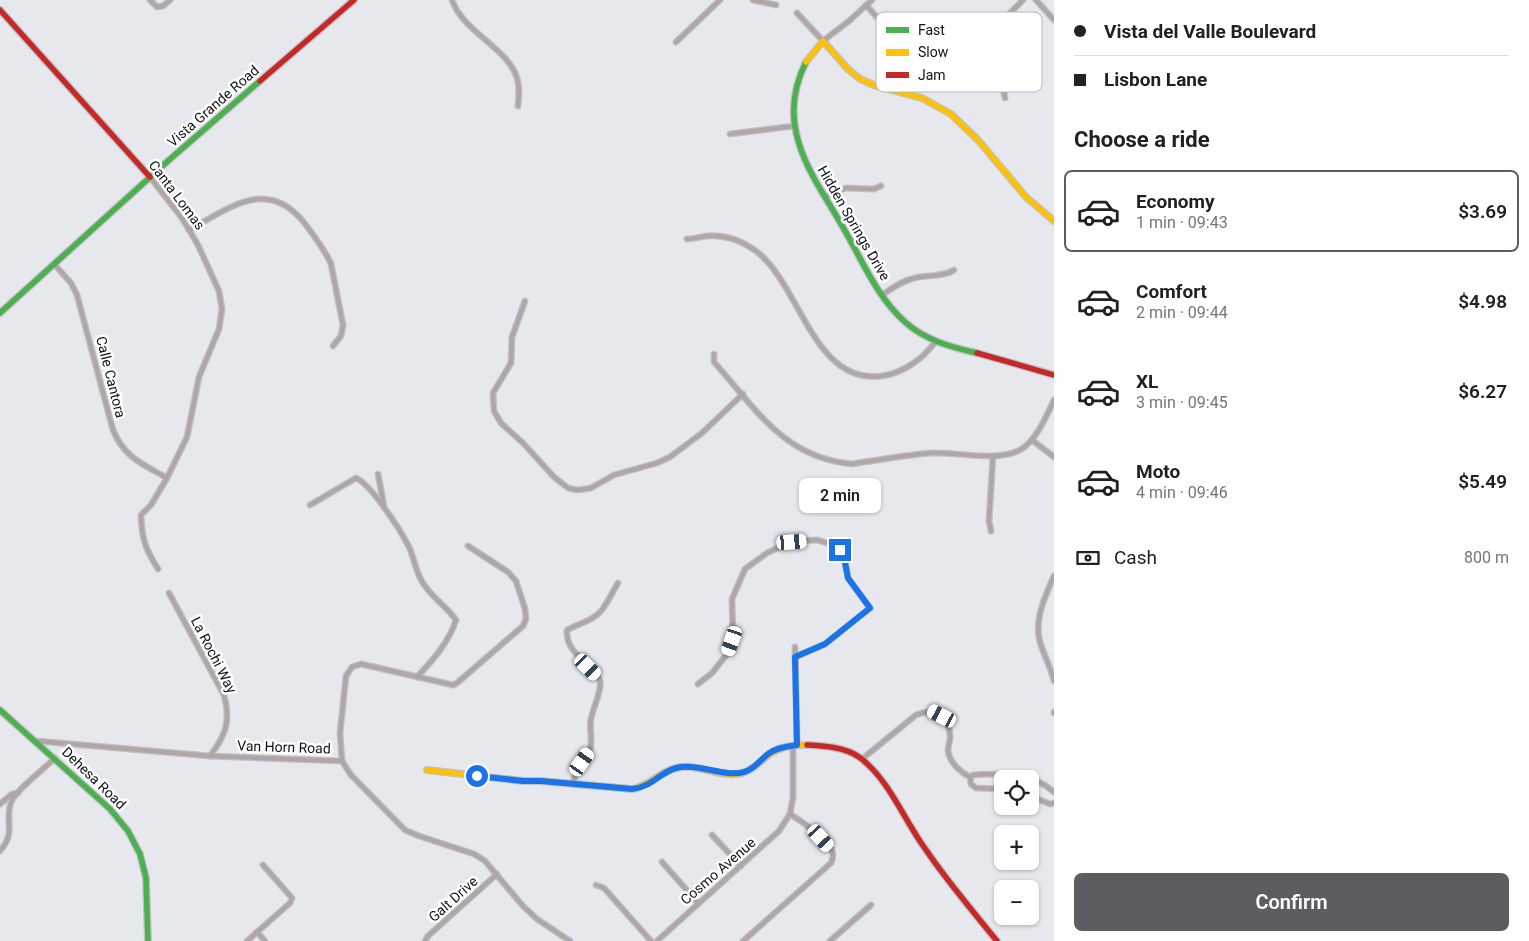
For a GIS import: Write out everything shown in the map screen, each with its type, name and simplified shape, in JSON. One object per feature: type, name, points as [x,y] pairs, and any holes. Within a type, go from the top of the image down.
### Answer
[{"type":"street","points":[[150,0],[157,7],[163,6],[170,0]]},
{"type":"street","name":"Vista Grande Road","points":[[0,313],[150,177],[354,0]]},
{"type":"street","points":[[452,0],[456,10],[463,19],[511,67],[518,84],[518,106]]},
{"type":"street","points":[[676,42],[720,0]]},
{"type":"street","points":[[753,0],[776,5]]},
{"type":"street","name":"Hidden Springs Drive","points":[[872,0],[823,41],[808,58],[797,85],[794,108],[794,126],[802,156],[864,268],[891,308],[902,320],[935,342],[1054,375]]},
{"type":"street","points":[[1011,12],[1024,0]]},
{"type":"street","points":[[1036,0],[1054,20]]},
{"type":"street","points":[[866,5],[876,16]]},
{"type":"street","name":"Canta Lomas","points":[[0,10],[150,177],[189,230],[219,291],[222,303],[222,316],[199,377],[187,437],[151,505],[141,515],[141,534],[144,544],[158,569]]},
{"type":"street","points":[[797,13],[845,67],[866,83],[876,86]]},
{"type":"street","points":[[901,92],[920,97],[950,113],[963,125],[1031,202],[1054,221]]},
{"type":"street","points":[[1004,92],[1005,98]]},
{"type":"street","points":[[730,134],[794,126]]},
{"type":"street","points":[[825,196],[846,188],[874,189],[881,186]]},
{"type":"street","points":[[189,230],[230,207],[254,198],[266,198],[293,210],[311,231],[328,256],[331,264],[343,325],[340,336],[333,346]]},
{"type":"street","points":[[687,239],[709,236],[728,237],[744,243],[758,252],[780,277],[824,352],[838,365],[849,371],[867,376],[892,374],[919,359],[935,342]]},
{"type":"street","name":"Calle Cantora","points":[[54,264],[71,283],[80,303],[113,430],[118,442],[130,456],[166,478]]},
{"type":"street","points":[[882,295],[898,284],[911,279],[928,275],[947,274],[954,270]]},
{"type":"street","points":[[525,301],[512,337],[510,363],[494,393],[494,411],[501,423],[523,443],[554,477],[568,488],[578,490],[591,488],[614,475],[657,463],[670,457],[702,432],[743,394]]},
{"type":"street","points":[[714,354],[714,362],[764,420],[786,440],[811,454],[827,460],[852,464],[930,453],[952,452],[993,456],[1014,453],[1024,448],[1032,440],[1054,400]]},
{"type":"street","points":[[1032,440],[1054,458]]},
{"type":"street","points":[[991,531],[989,521],[993,456]]},
{"type":"street","points":[[378,474],[385,510]]},
{"type":"street","points":[[310,505],[356,478],[361,480],[385,510],[409,547],[425,587],[448,609],[456,620],[452,631],[434,659],[417,677]]},
{"type":"street","points":[[698,684],[712,673],[728,653],[732,641],[732,599],[745,569],[767,553],[792,542],[817,540],[834,545],[840,550],[844,557],[848,578],[870,608],[825,644],[795,657]]},
{"type":"street","name":"Van Horn Road","points":[[36,741],[210,756],[342,761],[340,733],[347,672],[352,667],[361,664],[450,685],[458,683],[523,626],[526,619],[525,610],[516,581],[508,572],[468,546]]},
{"type":"street","points":[[1054,576],[1042,604],[1038,624],[1041,646],[1054,681]]},
{"type":"street","points":[[573,784],[576,771],[591,747],[591,719],[600,683],[598,677],[577,656],[569,644],[566,639],[567,630],[598,614],[618,583]]},
{"type":"street","name":"La Rochi Way","points":[[169,593],[224,695],[228,724],[222,740],[210,756]]},
{"type":"street","points":[[743,941],[826,868],[833,858],[831,850],[810,827],[790,814],[793,798],[795,745],[795,647]]},
{"type":"street","name":"Dehesa Road","points":[[0,710],[55,758],[123,823],[140,854],[146,878],[148,941]]},
{"type":"street","points":[[862,759],[916,715],[932,711],[942,716],[948,726],[950,735],[948,750],[954,764],[962,774],[970,777],[973,775],[1012,773],[1026,777],[1054,792]]},
{"type":"street","points":[[427,770],[523,781],[638,788],[654,782],[666,772],[679,767],[735,773],[744,772],[756,766],[768,754],[781,747],[795,745],[839,748],[850,751],[868,764],[955,891],[974,910],[997,941]]},
{"type":"street","points":[[0,850],[6,843],[9,835],[8,814],[10,803],[55,758]]},
{"type":"street","points":[[342,761],[352,775],[405,830],[474,854],[485,861],[523,906],[537,919],[570,941]]},
{"type":"street","points":[[970,777],[971,784],[976,788],[994,789]]},
{"type":"street","points":[[0,804],[12,794],[18,793]]},
{"type":"street","points":[[1039,800],[1050,804],[1054,803]]},
{"type":"street","name":"Cosmo Avenue","points":[[657,941],[775,835],[790,814]]},
{"type":"street","points":[[712,834],[740,866]]},
{"type":"street","points":[[662,862],[698,903]]},
{"type":"street","points":[[247,941],[290,903],[292,898],[263,865]]},
{"type":"street","name":"Galt Drive","points":[[424,941],[497,874]]},
{"type":"street","points":[[596,885],[606,890],[651,941]]},
{"type":"street","points":[[830,941],[871,905]]},
{"type":"street","points":[[257,932],[265,941]]},
{"type":"traffic: fast","points":[[806,62],[799,79],[794,106],[799,144],[815,180],[869,275],[894,311],[921,334],[938,342],[977,353]]},
{"type":"traffic: fast","points":[[0,313],[169,160],[260,81]]},
{"type":"traffic: fast","points":[[0,710],[110,809],[128,831],[140,854],[146,878],[148,941]]},
{"type":"traffic: slow","points":[[806,62],[823,41],[848,69],[860,79],[876,86]]},
{"type":"traffic: slow","points":[[899,92],[922,98],[951,114],[978,140],[1026,197],[1054,221]]},
{"type":"traffic: slow","points":[[427,770],[523,781],[632,789],[645,785],[674,768],[689,767],[726,774],[742,773],[750,770],[779,749],[807,745]]},
{"type":"traffic: jam","points":[[260,81],[354,0]]},
{"type":"traffic: jam","points":[[0,10],[150,177]]},
{"type":"traffic: jam","points":[[977,353],[1054,375]]},
{"type":"traffic: jam","points":[[807,745],[847,751],[859,757],[870,766],[887,787],[916,836],[941,871],[997,941]]},
{"type":"route","points":[[477,776],[529,782],[541,781],[632,789],[644,787],[654,782],[666,772],[679,767],[735,773],[744,772],[756,766],[768,754],[781,747],[797,745],[795,657],[825,644],[870,608],[848,578],[848,570],[840,550]]}]
